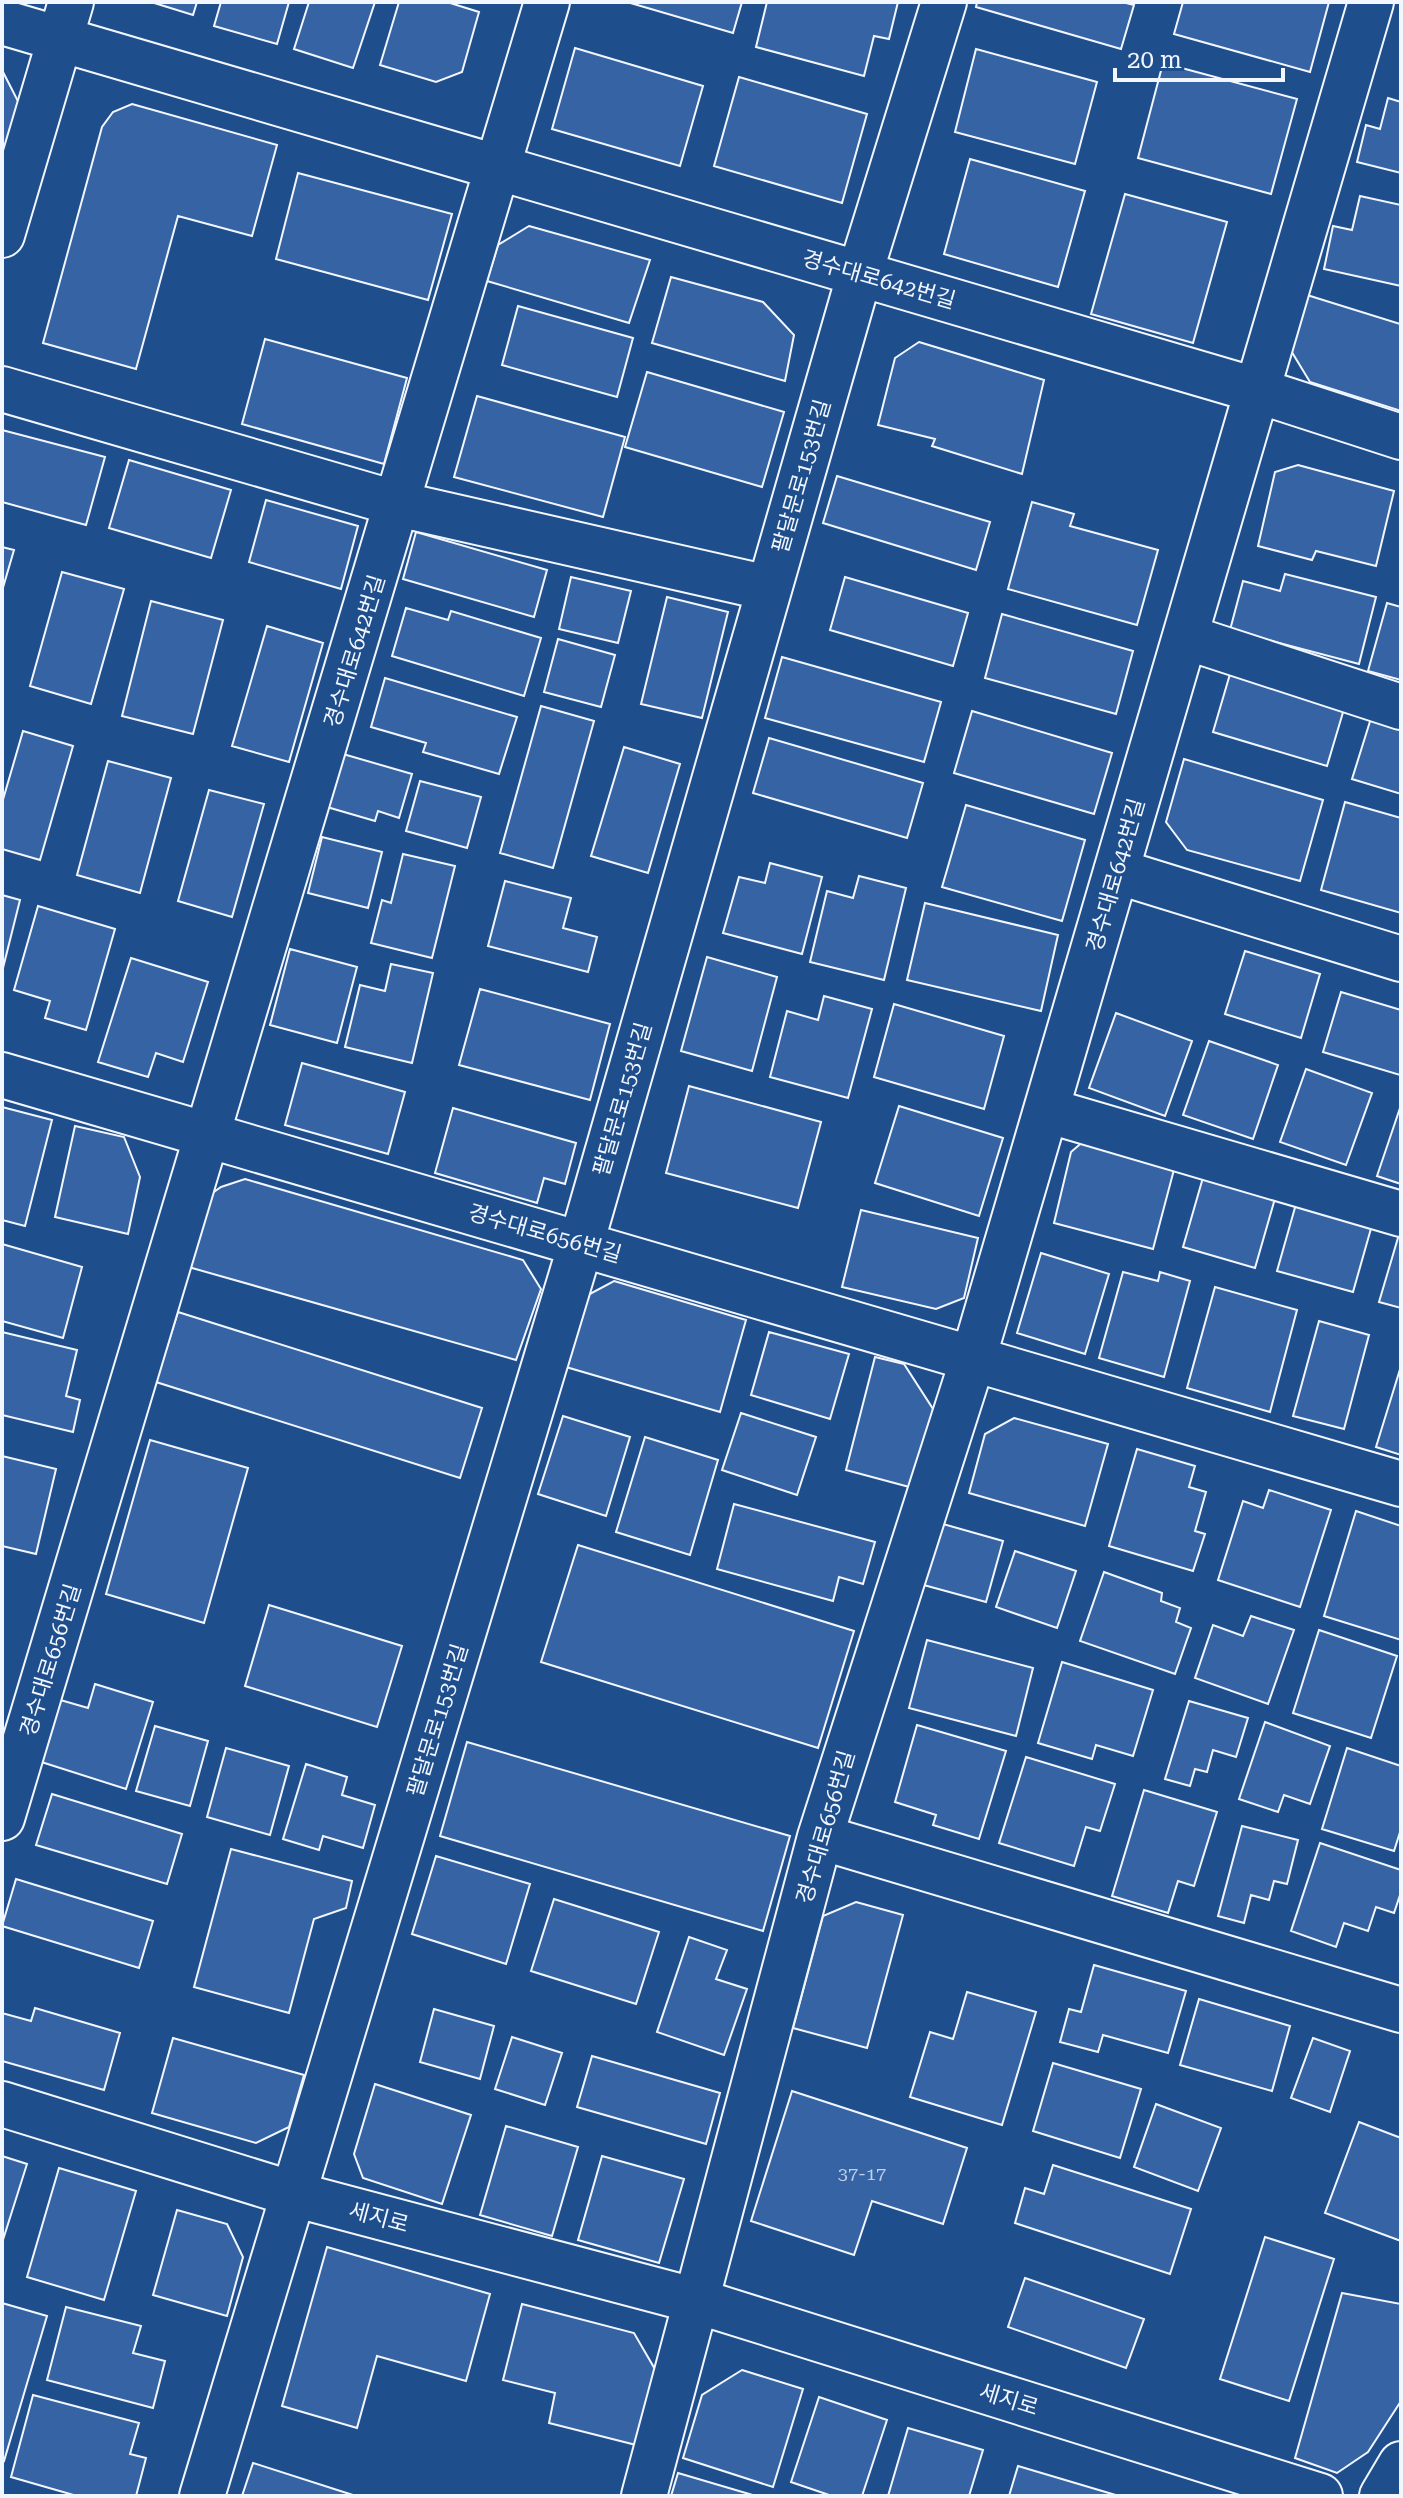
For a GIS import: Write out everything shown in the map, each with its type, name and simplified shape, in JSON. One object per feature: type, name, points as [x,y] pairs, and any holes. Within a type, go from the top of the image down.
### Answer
[{"type":"street","name":"경수대로642번길","points":[[209,1135],[547,2]]},
{"type":"street","name":"팔달문로153번길","points":[[293,2194],[581,1244],[860,273],[944,2]]},
{"type":"street","name":"경수대로642번길","points":[[973,1359],[1371,2]]},
{"type":"street","name":"경수대로642번길","points":[[2,22],[66,20],[500,167],[1259,391],[1401,437]]},
{"type":"street","points":[[2,235],[66,20]]},
{"type":"street","points":[[2,389],[398,504],[768,588]]},
{"type":"street","points":[[1186,637],[1401,707]]},
{"type":"street","points":[[1116,871],[1401,959]]},
{"type":"street","name":"경수대로656번길","points":[[2,1075],[1401,1484]]},
{"type":"street","points":[[1046,1110],[1401,1214]]},
{"type":"street","name":"경수대로656번길","points":[[2,1818],[209,1135]]},
{"type":"street","name":"경수대로656번길","points":[[697,2301],[820,1837],[973,1359]]},
{"type":"street","points":[[820,1837],[1401,2010]]},
{"type":"street","name":"세지로","points":[[2,2104],[293,2194],[697,2301],[1320,2496]]},
{"type":"street","points":[[202,2496],[293,2194]]},
{"type":"street","points":[[644,2496],[697,2301]]},
{"type":"street","points":[[1382,2496],[1401,2464]]},
{"type":"building","points":[[151,2],[197,2],[193,15]]},
{"type":"building","points":[[221,2],[289,2],[277,44],[214,26]]},
{"type":"building","points":[[309,2],[375,2],[353,68],[294,49]]},
{"type":"building","points":[[399,2],[447,2],[479,12],[462,72],[436,82],[380,65]]},
{"type":"building","points":[[627,2],[742,2],[733,33]]},
{"type":"building","points":[[767,2],[898,2],[889,39],[874,36],[864,76],[756,47]]},
{"type":"building","points":[[977,2],[1122,2],[1134,5],[1121,49],[976,7]]},
{"type":"building","points":[[1183,2],[1329,2],[1310,72],[1174,34]]},
{"type":"building","points":[[575,48],[703,86],[680,166],[552,129]]},
{"type":"building","points":[[976,49],[1097,82],[1075,164],[955,132]]},
{"type":"building","points":[[1163,63],[1297,99],[1271,194],[1138,158]]},
{"type":"building","points":[[2,70],[22,109],[2,166]]},
{"type":"building","points":[[739,77],[867,114],[842,203],[714,166]]},
{"type":"building","points":[[1388,98],[1401,102],[1401,173],[1357,162],[1366,125],[1380,129]]},
{"type":"building","points":[[132,104],[277,145],[252,236],[178,216],[136,369],[43,343],[102,127],[113,112]]},
{"type":"building","points":[[970,159],[1085,191],[1058,287],[944,254]]},
{"type":"building","points":[[298,173],[452,214],[428,300],[276,259]]},
{"type":"building","points":[[1125,194],[1227,222],[1193,343],[1091,314]]},
{"type":"building","points":[[1360,196],[1401,205],[1401,286],[1324,269],[1333,226],[1352,230]]},
{"type":"building","points":[[529,226],[650,260],[629,323],[487,281],[498,245]]},
{"type":"building","points":[[671,277],[763,302],[794,335],[785,381],[652,343]]},
{"type":"building","points":[[1307,295],[1400,324],[1401,320],[1401,411],[1310,382],[1290,349]]},
{"type":"building","points":[[518,306],[633,338],[617,397],[502,365]]},
{"type":"building","points":[[265,339],[407,378],[384,464],[242,424]]},
{"type":"building","points":[[919,342],[1044,380],[1022,474],[932,446],[935,439],[878,425],[895,358]]},
{"type":"building","points":[[647,372],[784,412],[762,487],[625,447]]},
{"type":"building","points":[[477,396],[625,437],[603,517],[454,477]]},
{"type":"building","points":[[2,430],[105,457],[86,525],[2,502]]},
{"type":"building","points":[[129,460],[231,490],[211,558],[109,528]]},
{"type":"building","points":[[1298,465],[1394,491],[1376,566],[1316,551],[1312,560],[1258,546],[1275,472]]},
{"type":"building","points":[[837,476],[990,522],[976,570],[823,523]]},
{"type":"building","points":[[266,500],[358,526],[341,589],[249,562]]},
{"type":"building","points":[[1032,502],[1074,514],[1070,526],[1158,550],[1137,625],[1008,589]]},
{"type":"building","points":[[416,532],[547,570],[534,617],[403,579]]},
{"type":"building","points":[[2,547],[14,550],[2,591]]},
{"type":"building","points":[[62,572],[124,589],[91,704],[30,686]]},
{"type":"building","points":[[1285,574],[1376,597],[1359,664],[1230,630],[1243,581],[1280,591]]},
{"type":"building","points":[[571,577],[631,591],[618,643],[559,629]]},
{"type":"building","points":[[845,577],[968,613],[953,666],[830,630]]},
{"type":"building","points":[[667,597],[728,612],[702,718],[641,704]]},
{"type":"building","points":[[151,601],[223,620],[193,734],[122,716]]},
{"type":"building","points":[[1387,603],[1401,607],[1401,680],[1368,671]]},
{"type":"building","points":[[406,608],[448,620],[451,611],[541,638],[524,696],[392,656]]},
{"type":"building","points":[[1002,614],[1133,651],[1116,714],[985,678]]},
{"type":"building","points":[[267,626],[323,643],[289,762],[232,746]]},
{"type":"building","points":[[558,639],[615,655],[601,707],[544,692]]},
{"type":"building","points":[[782,657],[941,702],[924,762],[765,718]]},
{"type":"building","points":[[1230,674],[1344,709],[1327,766],[1213,732]]},
{"type":"building","points":[[385,678],[517,717],[499,774],[423,752],[426,743],[371,727]]},
{"type":"building","points":[[541,706],[594,721],[553,868],[500,853]]},
{"type":"building","points":[[972,711],[1112,753],[1094,814],[954,773]]},
{"type":"building","points":[[1372,715],[1401,724],[1401,794],[1352,779]]},
{"type":"building","points":[[23,731],[73,746],[40,860],[2,849],[2,803]]},
{"type":"building","points":[[769,738],[923,783],[907,838],[753,793]]},
{"type":"building","points":[[624,747],[680,764],[648,873],[591,856]]},
{"type":"building","points":[[343,754],[412,774],[399,818],[378,811],[375,821],[327,807]]},
{"type":"building","points":[[1184,759],[1323,800],[1300,881],[1187,850],[1166,822]]},
{"type":"building","points":[[108,761],[171,778],[140,893],[77,875]]},
{"type":"building","points":[[420,781],[481,797],[467,848],[406,831]]},
{"type":"building","points":[[209,790],[264,804],[232,917],[178,901]]},
{"type":"building","points":[[1345,802],[1401,818],[1401,913],[1321,890]]},
{"type":"building","points":[[966,805],[1085,840],[1062,921],[942,887]]},
{"type":"building","points":[[322,837],[382,852],[368,908],[308,893]]},
{"type":"building","points":[[403,854],[455,866],[432,958],[371,943],[382,900],[391,903]]},
{"type":"building","points":[[770,863],[822,877],[802,954],[723,933],[739,877],[765,883]]},
{"type":"building","points":[[859,876],[906,888],[884,980],[810,962],[827,891],[853,898]]},
{"type":"building","points":[[505,881],[571,898],[563,928],[597,937],[588,972],[488,946]]},
{"type":"building","points":[[2,895],[20,900],[2,972]]},
{"type":"building","points":[[925,903],[1058,935],[1041,1011],[907,980]]},
{"type":"building","points":[[38,906],[115,929],[86,1030],[45,1018],[50,1001],[14,990]]},
{"type":"building","points":[[290,949],[357,967],[337,1043],[270,1025]]},
{"type":"building","points":[[1245,951],[1320,974],[1301,1038],[1225,1014]]},
{"type":"building","points":[[707,957],[777,977],[752,1071],[681,1051]]},
{"type":"building","points":[[131,958],[208,982],[183,1062],[156,1053],[148,1077],[98,1062]]},
{"type":"building","points":[[391,964],[433,973],[412,1063],[345,1047],[360,985],[385,991]]},
{"type":"building","points":[[480,989],[610,1024],[590,1100],[459,1065]]},
{"type":"building","points":[[1341,992],[1401,1010],[1400,1075],[1323,1052]]},
{"type":"building","points":[[824,996],[872,1009],[848,1098],[770,1077],[787,1011],[818,1020]]},
{"type":"building","points":[[894,1004],[1004,1036],[984,1109],[874,1077]]},
{"type":"building","points":[[1116,1013],[1192,1041],[1165,1116],[1089,1088]]},
{"type":"building","points":[[1209,1041],[1278,1065],[1253,1139],[1183,1115]]},
{"type":"building","points":[[302,1063],[405,1092],[388,1154],[285,1125]]},
{"type":"building","points":[[1306,1069],[1372,1093],[1346,1165],[1280,1142]]},
{"type":"building","points":[[689,1086],[821,1122],[798,1208],[666,1173]]},
{"type":"building","points":[[1401,1105],[1401,1184],[1377,1176]]},
{"type":"building","points":[[899,1106],[1003,1138],[979,1216],[875,1183]]},
{"type":"building","points":[[2,1107],[52,1120],[25,1226],[2,1220]]},
{"type":"building","points":[[453,1108],[576,1143],[565,1184],[544,1178],[537,1203],[435,1173]]},
{"type":"building","points":[[75,1126],[124,1137],[140,1177],[128,1234],[55,1217]]},
{"type":"building","points":[[1086,1139],[1176,1162],[1153,1249],[1054,1223],[1071,1152]]},
{"type":"building","points":[[1204,1174],[1276,1195],[1255,1268],[1183,1247]]},
{"type":"building","points":[[245,1179],[523,1260],[541,1289],[516,1360],[185,1266],[204,1199],[221,1187]]},
{"type":"building","points":[[1296,1204],[1372,1225],[1353,1292],[1277,1271]]},
{"type":"building","points":[[861,1210],[978,1238],[964,1298],[936,1309],[842,1287]]},
{"type":"building","points":[[1401,1231],[1401,1308],[1379,1302]]},
{"type":"building","points":[[2,1244],[82,1267],[63,1338],[2,1321]]},
{"type":"building","points":[[1041,1253],[1109,1274],[1085,1354],[1017,1333]]},
{"type":"building","points":[[1123,1272],[1158,1281],[1160,1272],[1190,1281],[1164,1377],[1099,1358]]},
{"type":"building","points":[[614,1281],[746,1320],[720,1412],[566,1367],[586,1296]]},
{"type":"building","points":[[1215,1287],[1297,1310],[1270,1412],[1187,1388]]},
{"type":"building","points":[[178,1312],[482,1408],[460,1478],[156,1382]]},
{"type":"building","points":[[1319,1321],[1369,1335],[1344,1429],[1293,1416]]},
{"type":"building","points":[[2,1332],[77,1350],[66,1396],[80,1400],[73,1432],[2,1415]]},
{"type":"building","points":[[769,1332],[849,1354],[830,1419],[751,1395]]},
{"type":"building","points":[[875,1357],[904,1364],[933,1409],[913,1488],[846,1470]]},
{"type":"building","points":[[1401,1366],[1401,1455],[1376,1447]]},
{"type":"building","points":[[741,1413],[816,1437],[797,1495],[722,1470]]},
{"type":"building","points":[[563,1416],[630,1437],[606,1516],[538,1494]]},
{"type":"building","points":[[1014,1418],[1108,1444],[1085,1526],[969,1493],[985,1434]]},
{"type":"building","points":[[645,1437],[718,1460],[690,1555],[616,1532]]},
{"type":"building","points":[[150,1440],[248,1468],[204,1623],[106,1594]]},
{"type":"building","points":[[1137,1449],[1195,1466],[1189,1487],[1206,1492],[1195,1531],[1205,1534],[1193,1571],[1109,1546]]},
{"type":"building","points":[[2,1456],[56,1469],[36,1554],[2,1546]]},
{"type":"building","points":[[1269,1490],[1331,1510],[1300,1607],[1218,1580],[1243,1501],[1263,1508]]},
{"type":"building","points":[[734,1504],[875,1542],[863,1584],[839,1577],[833,1601],[717,1569]]},
{"type":"building","points":[[1356,1511],[1401,1526],[1401,1640],[1324,1616]]},
{"type":"building","points":[[936,1522],[1003,1541],[986,1602],[920,1584]]},
{"type":"building","points":[[578,1545],[854,1631],[818,1748],[541,1662]]},
{"type":"building","points":[[1015,1551],[1076,1571],[1057,1628],[996,1607]]},
{"type":"building","points":[[1104,1572],[1162,1593],[1161,1601],[1180,1608],[1176,1622],[1191,1628],[1175,1674],[1080,1641]]},
{"type":"building","points":[[269,1605],[402,1646],[377,1727],[245,1686]]},
{"type":"building","points":[[1251,1616],[1294,1630],[1268,1704],[1195,1678],[1213,1625],[1243,1636]]},
{"type":"building","points":[[1319,1630],[1397,1656],[1371,1738],[1293,1713]]},
{"type":"building","points":[[927,1640],[1033,1668],[1016,1736],[909,1708]]},
{"type":"building","points":[[1062,1662],[1153,1690],[1133,1756],[1096,1745],[1092,1759],[1038,1743]]},
{"type":"building","points":[[95,1684],[153,1702],[126,1789],[32,1759],[50,1697],[88,1708]]},
{"type":"building","points":[[1189,1701],[1248,1718],[1236,1757],[1213,1750],[1207,1772],[1195,1769],[1190,1786],[1165,1779]]},
{"type":"building","points":[[1265,1722],[1330,1746],[1310,1804],[1284,1795],[1278,1812],[1239,1799]]},
{"type":"building","points":[[917,1725],[1006,1751],[979,1839],[933,1825],[936,1815],[895,1802]]},
{"type":"building","points":[[155,1726],[208,1741],[190,1806],[136,1791]]},
{"type":"building","points":[[467,1742],[790,1836],[763,1931],[440,1836]]},
{"type":"building","points":[[226,1748],[289,1766],[270,1835],[207,1817]]},
{"type":"building","points":[[1347,1748],[1401,1766],[1401,1829],[1394,1851],[1322,1829]]},
{"type":"building","points":[[1026,1757],[1115,1784],[1100,1831],[1086,1827],[1074,1866],[999,1843]]},
{"type":"building","points":[[306,1764],[347,1777],[342,1795],[375,1805],[363,1848],[323,1836],[319,1850],[283,1839]]},
{"type":"building","points":[[1144,1790],[1217,1812],[1194,1886],[1178,1881],[1168,1913],[1112,1896]]},
{"type":"building","points":[[52,1794],[182,1834],[167,1884],[36,1845]]},
{"type":"building","points":[[1242,1826],[1298,1840],[1287,1884],[1274,1881],[1269,1900],[1251,1895],[1244,1923],[1218,1916]]},
{"type":"building","points":[[1320,1843],[1401,1870],[1401,1892],[1394,1913],[1376,1907],[1368,1931],[1344,1923],[1336,1947],[1291,1931]]},
{"type":"building","points":[[231,1849],[352,1881],[346,1908],[314,1919],[289,2013],[194,1987]]},
{"type":"building","points":[[436,1856],[530,1884],[506,1964],[412,1934]]},
{"type":"building","points":[[16,1879],[153,1921],[139,1968],[2,1926]]},
{"type":"building","points":[[554,1899],[659,1932],[636,2004],[531,1971]]},
{"type":"building","points":[[856,1902],[903,1915],[867,2048],[793,2028],[823,1916]]},
{"type":"building","points":[[689,1937],[727,1950],[716,1979],[747,1989],[724,2055],[657,2032]]},
{"type":"building","points":[[1094,1965],[1186,1991],[1168,2053],[1103,2035],[1098,2052],[1060,2042],[1069,2009],[1081,2012]]},
{"type":"building","points":[[967,1992],[1036,2012],[1002,2125],[910,2097],[930,2032],[953,2039]]},
{"type":"building","points":[[1199,1999],[1290,2026],[1272,2091],[1180,2065]]},
{"type":"building","points":[[35,2008],[120,2033],[104,2090],[2,2061],[2,2013],[31,2021]]},
{"type":"building","points":[[434,2009],[494,2026],[480,2079],[420,2062]]},
{"type":"building","points":[[512,2037],[562,2053],[545,2105],[495,2089]]},
{"type":"building","points":[[173,2038],[304,2075],[289,2127],[256,2143],[152,2113]]},
{"type":"building","points":[[1313,2038],[1350,2051],[1330,2112],[1291,2098]]},
{"type":"building","points":[[592,2056],[720,2093],[706,2144],[577,2107]]},
{"type":"building","points":[[1053,2063],[1141,2089],[1120,2158],[1033,2131]]},
{"type":"building","points":[[375,2084],[471,2115],[442,2204],[363,2178],[354,2154]]},
{"type":"building","points":[[792,2091],[967,2148],[943,2224],[872,2201],[854,2255],[751,2221]]},
{"type":"building","points":[[1156,2104],[1221,2128],[1198,2191],[1134,2167]]},
{"type":"building","points":[[1359,2122],[1401,2138],[1401,2241],[1325,2213]]},
{"type":"building","points":[[506,2126],[578,2147],[552,2236],[480,2215]]},
{"type":"building","points":[[2,2156],[27,2164],[2,2243]]},
{"type":"building","points":[[602,2156],[684,2179],[659,2263],[578,2240]]},
{"type":"building","points":[[1053,2165],[1191,2209],[1170,2274],[1015,2223],[1025,2188],[1044,2194]]},
{"type":"building","points":[[59,2168],[136,2191],[104,2300],[27,2277]]},
{"type":"building","points":[[177,2210],[227,2224],[243,2257],[227,2316],[153,2295]]},
{"type":"building","points":[[1265,2237],[1334,2259],[1289,2401],[1220,2379]]},
{"type":"building","points":[[327,2247],[490,2294],[466,2381],[377,2356],[357,2428],[282,2406]]},
{"type":"building","points":[[1025,2278],[1144,2319],[1126,2368],[1008,2327]]},
{"type":"building","points":[[1342,2293],[1401,2304],[1401,2401],[1368,2452],[1337,2473],[1295,2458]]},
{"type":"building","points":[[2,2303],[47,2316],[4,2461],[2,2460]]},
{"type":"building","points":[[522,2304],[634,2333],[656,2371],[636,2445],[549,2423],[555,2393],[503,2380]]},
{"type":"building","points":[[66,2307],[141,2326],[133,2353],[165,2361],[153,2408],[47,2380]]},
{"type":"building","points":[[742,2370],[803,2389],[773,2487],[683,2458],[702,2395]]},
{"type":"building","points":[[33,2395],[139,2423],[130,2454],[146,2458],[136,2496],[77,2496],[11,2477]]},
{"type":"building","points":[[819,2397],[887,2420],[862,2496],[832,2496],[791,2482]]},
{"type":"building","points":[[908,2428],[983,2450],[969,2496],[888,2496]]},
{"type":"building","points":[[253,2463],[356,2496],[242,2496]]},
{"type":"building","points":[[1018,2466],[1119,2496],[1009,2496]]},
{"type":"building","points":[[678,2473],[756,2496],[671,2496]]}]
